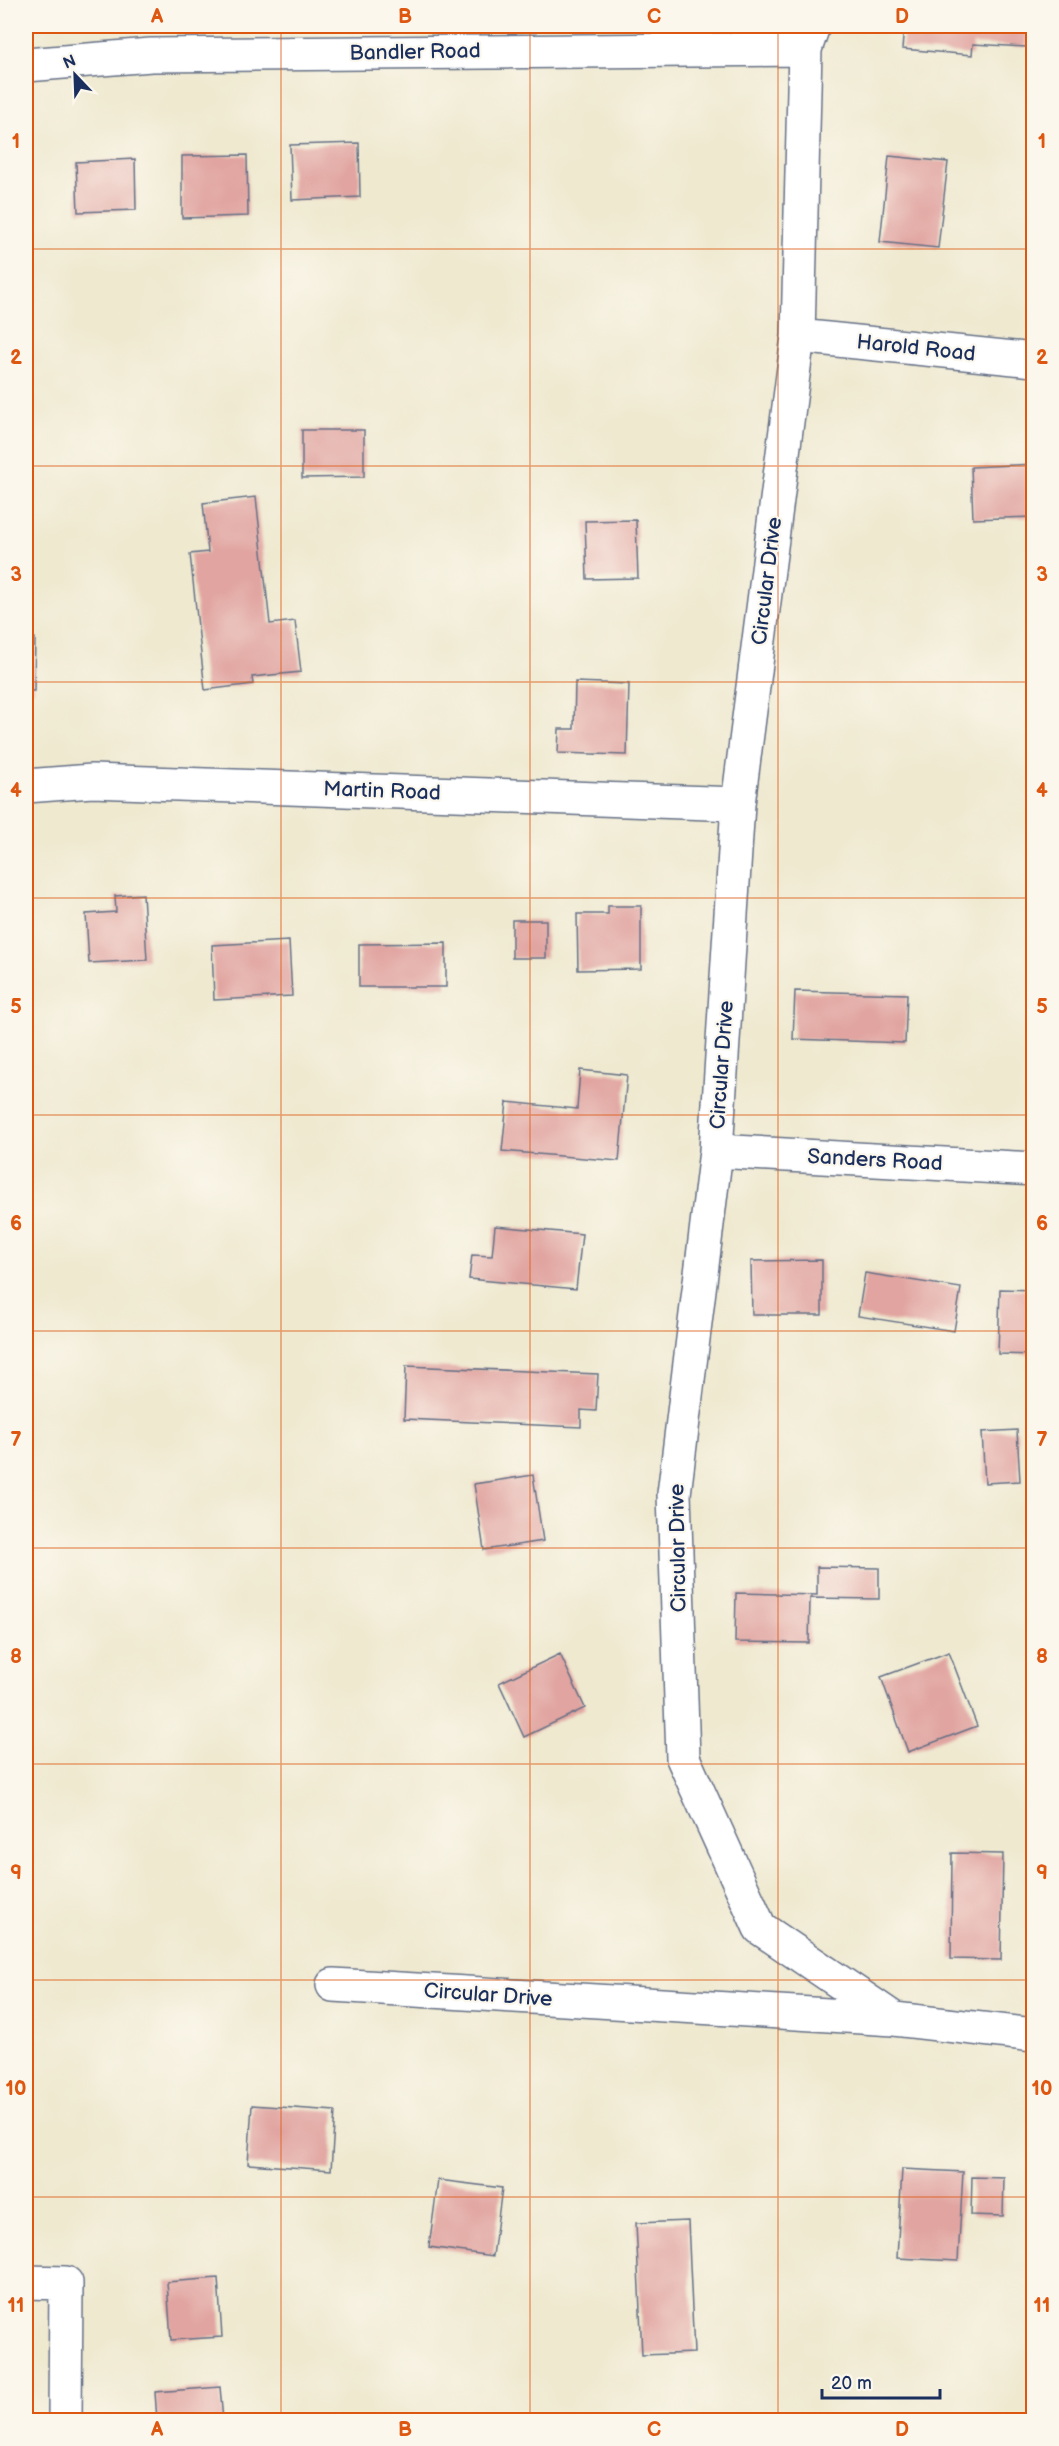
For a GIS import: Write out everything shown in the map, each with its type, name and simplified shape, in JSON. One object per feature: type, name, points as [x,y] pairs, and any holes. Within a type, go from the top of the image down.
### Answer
[{"type":"street","name":"Bandler Road","points":[[26,65],[151,55],[809,37]]},
{"type":"street","name":"Circular Drive","points":[[809,37],[798,336],[738,804],[716,1152],[674,1494],[683,1758],[760,1928],[894,2019]]},
{"type":"street","name":"Harold Road","points":[[798,336],[1034,360]]},
{"type":"street","name":"Martin Road","points":[[26,786],[92,781],[738,804]]},
{"type":"street","name":"Sanders Road","points":[[716,1152],[1034,1170]]},
{"type":"street","name":"Circular Drive","points":[[333,1985],[894,2019],[1034,2035]]},
{"type":"street","points":[[26,2282],[66,2283],[65,2421]]},
{"type":"building","points":[[904,26],[1027,26],[1026,47],[973,44],[972,55],[902,49]]},
{"type":"building","points":[[359,143],[360,197],[292,200],[290,145]]},
{"type":"building","points":[[247,155],[248,216],[182,218],[182,156]]},
{"type":"building","points":[[889,156],[948,162],[938,248],[880,242]]},
{"type":"building","points":[[135,159],[136,210],[78,212],[76,162]]},
{"type":"building","points":[[26,169],[29,169],[33,217],[26,218]]},
{"type":"building","points":[[302,430],[364,430],[364,477],[302,478]]},
{"type":"building","points":[[1034,464],[1034,517],[973,519],[971,467]]},
{"type":"building","points":[[256,497],[270,624],[295,621],[301,672],[252,677],[253,684],[205,690],[190,554],[208,552],[203,503]]},
{"type":"building","points":[[636,520],[638,578],[587,579],[585,521]]},
{"type":"building","points":[[26,638],[35,638],[34,691],[26,691]]},
{"type":"building","points":[[575,682],[629,684],[627,755],[558,753],[559,729],[574,729]]},
{"type":"building","points":[[143,894],[147,960],[89,963],[86,914],[116,912],[115,896]]},
{"type":"building","points":[[608,906],[641,906],[641,969],[578,970],[577,914],[608,914]]},
{"type":"building","points":[[512,920],[546,920],[546,958],[512,958]]},
{"type":"building","points":[[289,941],[292,996],[214,1000],[212,945]]},
{"type":"building","points":[[446,943],[446,987],[359,987],[359,944]]},
{"type":"building","points":[[795,991],[907,994],[905,1043],[793,1039]]},
{"type":"building","points":[[580,1070],[627,1075],[619,1161],[502,1151],[507,1102],[577,1109]]},
{"type":"building","points":[[495,1226],[582,1234],[576,1289],[469,1279],[472,1255],[492,1256]]},
{"type":"building","points":[[822,1260],[822,1315],[752,1315],[751,1261]]},
{"type":"building","points":[[865,1273],[961,1288],[954,1331],[858,1316]]},
{"type":"building","points":[[1000,1289],[1034,1290],[1034,1355],[998,1354]]},
{"type":"building","points":[[406,1366],[598,1374],[596,1411],[581,1410],[581,1427],[404,1419]]},
{"type":"building","points":[[1017,1430],[1020,1481],[985,1483],[982,1432]]},
{"type":"building","points":[[533,1475],[543,1541],[484,1550],[474,1484]]},
{"type":"building","points":[[817,1567],[879,1568],[879,1599],[810,1598],[809,1643],[735,1642],[736,1593],[817,1595]]},
{"type":"building","points":[[949,1652],[977,1726],[908,1752],[881,1677]]},
{"type":"building","points":[[560,1654],[585,1708],[524,1737],[499,1683]]},
{"type":"building","points":[[952,1853],[1003,1854],[1001,1960],[951,1959]]},
{"type":"building","points":[[252,2105],[335,2111],[331,2170],[248,2164]]},
{"type":"building","points":[[902,2169],[963,2172],[958,2261],[897,2258]]},
{"type":"building","points":[[972,2177],[1004,2178],[1003,2216],[971,2215]]},
{"type":"building","points":[[438,2180],[502,2188],[493,2256],[429,2247]]},
{"type":"building","points":[[688,2221],[694,2353],[642,2355],[636,2223]]},
{"type":"building","points":[[218,2278],[222,2337],[171,2340],[167,2282]]},
{"type":"building","points":[[220,2387],[223,2420],[157,2420],[155,2392]]}]
